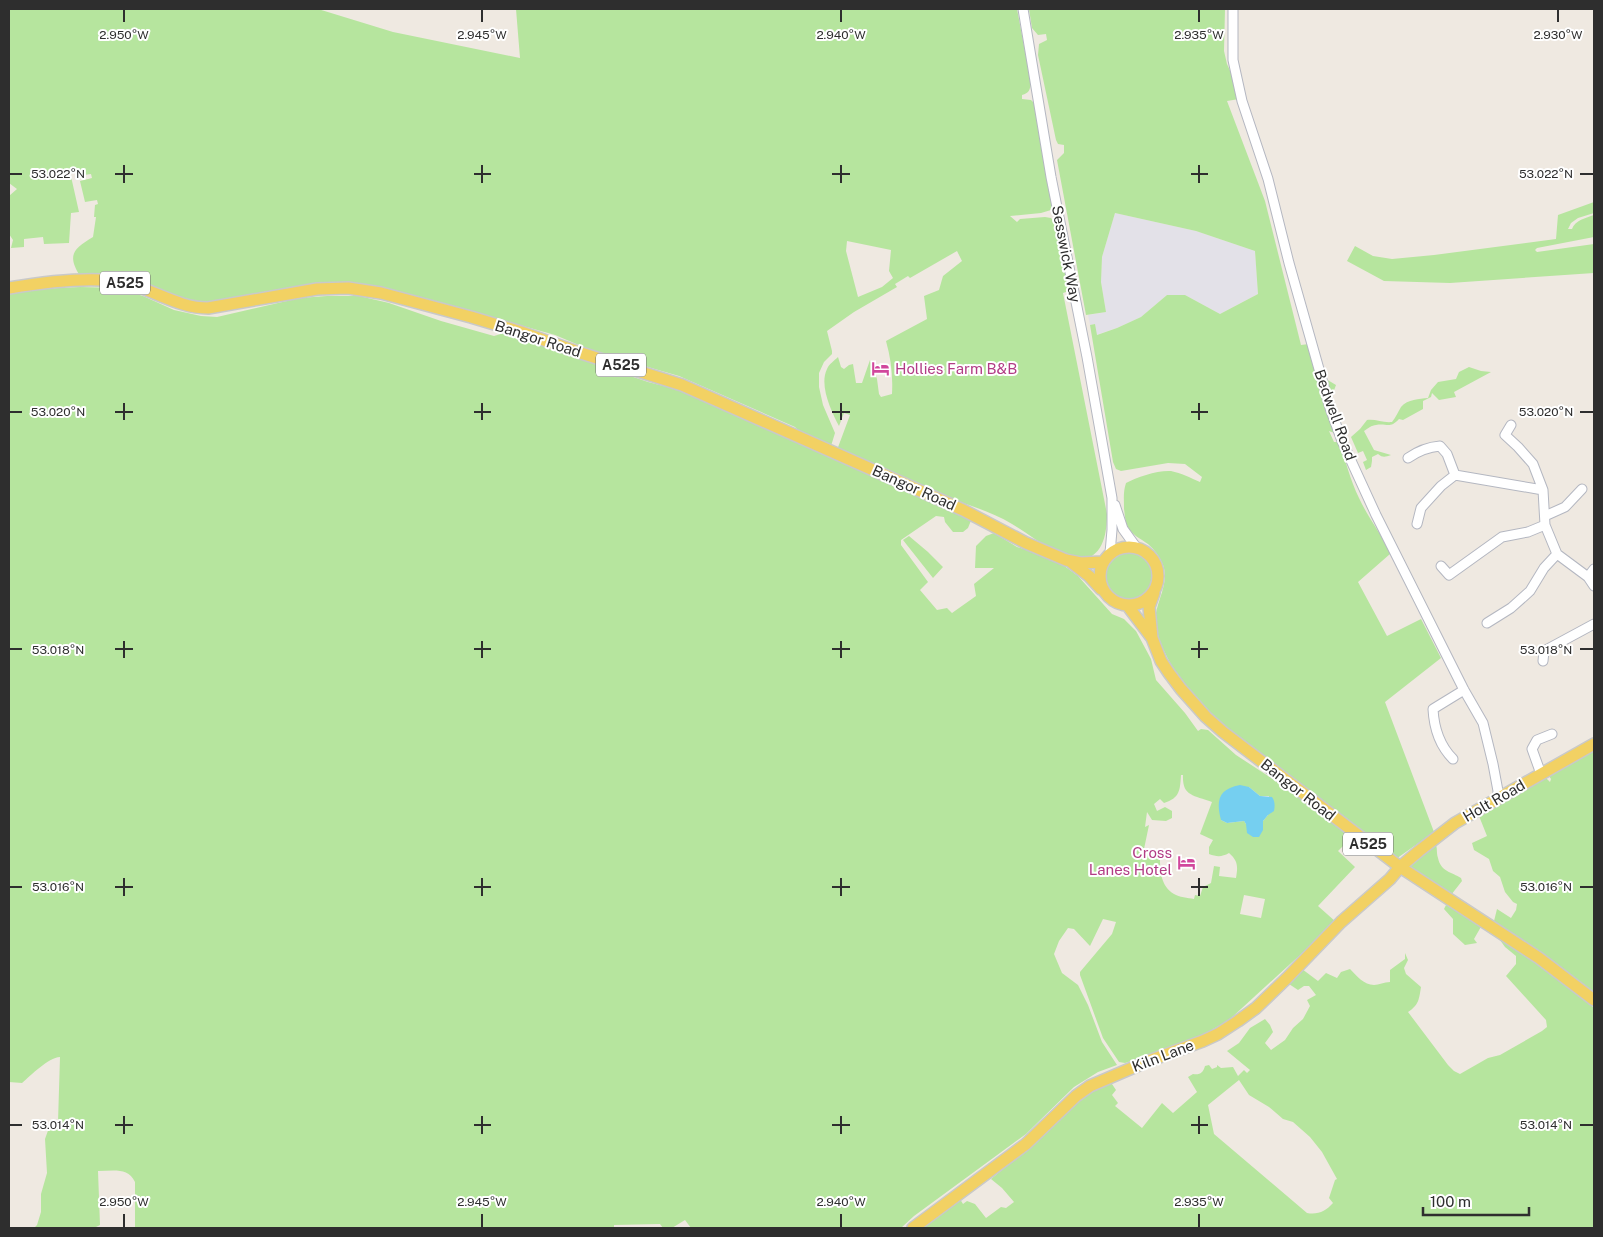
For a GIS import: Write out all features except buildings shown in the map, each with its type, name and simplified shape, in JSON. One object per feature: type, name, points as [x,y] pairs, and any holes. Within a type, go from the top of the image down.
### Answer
[{"type":"main road","name":"Bangor Road","points":[[9,288],[37,283],[104,280],[133,284],[195,308],[220,307],[317,289],[348,288],[406,300],[520,332],[682,385],[963,510],[1026,543],[1066,560],[1081,564],[1106,558]]},
{"type":"main road","name":"A525","points":[[1106,558],[1118,548],[1127,546],[1136,547],[1144,551],[1151,556],[1156,564],[1158,581],[1155,590]]},
{"type":"main road","points":[[1105,594],[1099,579],[1100,570],[1106,558]]},
{"type":"main road","name":"Bangor Road","points":[[1066,560],[1089,576],[1105,594]]},
{"type":"main road","name":"Bangor Road","points":[[1155,590],[1149,607],[1155,645],[1161,661],[1181,690],[1212,722],[1400,867],[1540,958],[1594,1000]]},
{"type":"main road","points":[[1127,605],[1143,602],[1155,590]]},
{"type":"main road","name":"A525","points":[[1105,594],[1119,604],[1127,605]]},
{"type":"main road","name":"Bangor Road","points":[[1127,605],[1155,645]]},
{"type":"main road","name":"Holt Road","points":[[1400,867],[1455,823],[1594,744]]},
{"type":"main road","name":"Kiln Lane","points":[[913,1228],[1026,1144],[1076,1096],[1090,1086],[1218,1034],[1250,1012],[1287,978],[1341,922],[1390,879],[1400,867]]},
{"type":"street","name":"Sesswick Way","points":[[1023,9],[1050,169],[1112,498],[1123,529],[1136,547]]},
{"type":"street","name":"Bedwell Road","points":[[1233,9],[1233,60],[1242,101],[1268,179],[1294,282],[1330,408],[1342,442],[1376,515],[1483,724],[1495,773],[1498,791],[1497,800]]},
{"type":"street","points":[[1511,425],[1503,438],[1518,447],[1533,464],[1543,490],[1545,520],[1557,554],[1588,578],[1594,586]]},
{"type":"street","points":[[1411,453],[1428,447],[1440,446],[1447,454],[1455,476]]},
{"type":"street","points":[[1455,476],[1543,490]]},
{"type":"street","points":[[1416,524],[1421,508],[1436,496],[1455,476]]},
{"type":"street","points":[[1441,566],[1451,578],[1502,537],[1528,532],[1565,507],[1582,489]]},
{"type":"street","name":"Sesswick Way","points":[[1106,558],[1112,530],[1112,498]]},
{"type":"street","points":[[1491,619],[1511,608],[1530,591],[1544,568],[1557,554]]},
{"type":"street","points":[[1588,578],[1594,569]]},
{"type":"street","points":[[1543,661],[1544,651],[1594,624]]},
{"type":"street","points":[[1453,759],[1446,752],[1434,725],[1433,710],[1464,690]]},
{"type":"street","points":[[1541,774],[1532,749],[1535,737],[1552,734]]},
{"type":"shaded area","points":[[1115,213],[1196,231],[1255,251],[1258,294],[1220,314],[1185,295],[1167,295],[1141,317],[1096,335],[1095,324],[1090,325],[1088,315],[1106,312],[1101,282],[1102,257]]},
{"type":"green space","points":[[9,9],[318,9],[393,32],[520,58],[516,9],[1017,9],[1031,83],[1029,91],[1022,95],[1022,99],[1031,100],[1035,104],[1053,205],[1051,210],[1041,213],[1010,216],[1017,222],[1020,219],[1051,218],[1056,224],[1065,273],[1069,282],[1069,291],[1063,293],[1107,514],[1103,542],[1096,553],[1090,557],[1075,559],[1066,556],[1056,552],[993,514],[918,488],[837,450],[850,415],[844,413],[839,426],[825,390],[825,375],[828,367],[838,357],[841,367],[844,369],[853,364],[856,383],[862,383],[870,360],[877,379],[879,394],[881,397],[892,394],[891,367],[886,341],[927,319],[924,296],[939,290],[943,276],[962,261],[957,251],[910,278],[908,276],[895,284],[897,287],[854,312],[827,331],[832,354],[824,362],[819,373],[819,387],[823,405],[835,433],[831,446],[799,431],[795,427],[679,376],[593,351],[555,335],[405,293],[349,284],[297,286],[208,302],[184,301],[80,276],[74,263],[74,253],[81,245],[93,237],[96,217],[94,217],[95,205],[98,204],[97,200],[85,202],[80,181],[92,178],[91,174],[84,175],[83,170],[70,172],[79,212],[71,213],[69,243],[44,244],[43,237],[24,239],[24,247],[11,248],[13,240],[9,234],[9,196],[17,189],[9,183]],"holes":[[[847,241],[891,250],[889,271],[893,278],[882,287],[858,297],[846,251]]]},
{"type":"green space","points":[[1029,9],[1225,9],[1224,51],[1227,64],[1236,84],[1239,99],[1227,101],[1265,201],[1301,345],[1309,344],[1316,373],[1336,385],[1327,409],[1337,434],[1329,431],[1334,442],[1339,442],[1356,491],[1390,554],[1358,582],[1387,636],[1421,619],[1441,658],[1385,702],[1434,832],[1396,859],[1344,819],[1345,834],[1350,839],[1338,851],[1355,867],[1318,906],[1336,922],[1229,1020],[1196,1039],[1125,1063],[1119,1062],[1103,1038],[1080,975],[1080,972],[1112,934],[1116,922],[1103,919],[1090,946],[1074,929],[1068,928],[1059,941],[1054,954],[1062,973],[1078,985],[1102,1042],[1117,1065],[1098,1072],[1074,1087],[1026,1134],[914,1216],[901,1228],[691,1228],[685,1220],[672,1228],[663,1228],[660,1224],[614,1225],[614,1228],[135,1228],[135,1182],[132,1177],[124,1172],[98,1171],[100,1225],[94,1228],[34,1228],[37,1225],[41,1212],[41,1194],[47,1173],[45,1139],[50,1125],[58,1122],[60,1057],[45,1064],[22,1083],[9,1082],[9,294],[39,289],[118,288],[143,296],[174,310],[201,316],[217,317],[300,298],[359,296],[389,303],[441,321],[494,336],[504,333],[648,382],[679,390],[869,475],[881,478],[972,518],[968,528],[963,532],[953,532],[945,522],[944,517],[936,516],[901,540],[901,545],[928,582],[920,590],[937,610],[947,608],[952,613],[976,596],[974,584],[994,568],[975,568],[976,546],[986,536],[994,533],[1017,547],[1041,554],[1063,565],[1078,576],[1112,614],[1124,619],[1136,631],[1151,659],[1156,680],[1198,731],[1201,729],[1208,730],[1236,755],[1285,787],[1228,733],[1191,694],[1176,673],[1164,651],[1155,620],[1165,581],[1165,573],[1159,556],[1148,544],[1134,535],[1127,525],[1124,509],[1125,486],[1126,483],[1136,478],[1160,472],[1175,472],[1200,482],[1202,477],[1185,464],[1168,463],[1121,471],[1116,469],[1113,462],[1090,325],[1095,324],[1097,335],[1117,328],[1141,317],[1167,295],[1185,295],[1220,314],[1258,294],[1255,251],[1196,231],[1115,213],[1102,257],[1101,282],[1106,312],[1086,315],[1057,160],[1064,153],[1064,145],[1058,144],[1056,140],[1038,55],[1039,44],[1047,40],[1046,34],[1038,35],[1032,28]],"holes":[[[1181,775],[1183,775],[1184,787],[1190,794],[1212,802],[1200,834],[1213,840],[1209,847],[1209,854],[1219,856],[1229,853],[1236,861],[1237,867],[1236,878],[1219,876],[1220,867],[1214,866],[1211,883],[1203,887],[1200,896],[1195,895],[1194,899],[1178,896],[1170,891],[1162,878],[1160,858],[1147,853],[1144,849],[1149,825],[1145,827],[1147,812],[1152,820],[1166,821],[1172,818],[1172,811],[1165,807],[1157,811],[1154,804],[1160,799],[1164,803],[1173,799],[1179,789]],[[1249,787],[1260,796],[1269,796],[1268,815],[1263,821],[1263,830],[1246,824],[1244,821],[1227,823],[1221,820]],[[1244,895],[1265,899],[1261,918],[1240,914]]]},
{"type":"green space","points":[[1594,202],[1594,213],[1578,218],[1571,223],[1568,229],[1572,229],[1576,223],[1594,215],[1594,237],[1537,248],[1535,250],[1537,252],[1594,244],[1594,273],[1450,283],[1384,281],[1347,261],[1355,246],[1373,256],[1392,259],[1556,239],[1558,215]]},
{"type":"green space","points":[[1469,367],[1491,372],[1454,392],[1456,397],[1439,400],[1432,393],[1431,397],[1423,401],[1423,409],[1403,420],[1399,419],[1393,424],[1374,425],[1364,431],[1374,450],[1391,455],[1384,457],[1378,454],[1372,457],[1371,467],[1366,470],[1363,462],[1367,460],[1363,451],[1358,453],[1351,437],[1367,420],[1392,422],[1404,404],[1428,398],[1431,390],[1438,382],[1456,379],[1459,372]]},
{"type":"green space","points":[[909,536],[943,567],[933,578],[903,540]]},
{"type":"green space","points":[[1124,550],[1134,550],[1147,557],[1154,570],[1154,580],[1147,593],[1134,600],[1124,600],[1115,596],[1108,589],[1104,580],[1104,570],[1108,561],[1115,554]]},
{"type":"green space","points":[[1594,747],[1594,1005],[1578,994],[1594,1008],[1594,1228],[921,1228],[960,1199],[963,1204],[967,1201],[975,1204],[986,1218],[1001,1207],[1006,1208],[1014,1202],[991,1179],[1091,1089],[1110,1081],[1116,1090],[1112,1095],[1118,1103],[1115,1106],[1142,1128],[1162,1103],[1173,1113],[1197,1092],[1188,1077],[1201,1073],[1205,1066],[1209,1065],[1212,1069],[1217,1067],[1217,1065],[1221,1068],[1233,1067],[1238,1076],[1244,1070],[1247,1073],[1250,1070],[1227,1051],[1239,1043],[1250,1028],[1265,1019],[1273,1032],[1265,1043],[1271,1050],[1285,1040],[1293,1028],[1303,1019],[1310,1006],[1307,1000],[1316,995],[1309,986],[1304,986],[1298,990],[1286,982],[1302,969],[1318,981],[1326,973],[1337,978],[1341,972],[1350,969],[1364,982],[1376,985],[1390,982],[1390,970],[1405,959],[1405,953],[1408,960],[1404,968],[1406,974],[1421,987],[1416,1004],[1408,1012],[1448,1065],[1460,1074],[1488,1058],[1500,1055],[1542,1031],[1547,1027],[1546,1020],[1506,976],[1516,964],[1516,956],[1505,947],[1495,933],[1499,927],[1494,921],[1497,909],[1511,918],[1517,904],[1505,892],[1500,877],[1493,871],[1489,859],[1474,850],[1472,843],[1487,836],[1479,816],[1540,780],[1546,778],[1550,782],[1549,776]],"holes":[[[1239,1080],[1249,1095],[1269,1107],[1283,1119],[1293,1122],[1310,1137],[1322,1152],[1337,1179],[1329,1198],[1333,1203],[1328,1208],[1318,1213],[1307,1213],[1214,1134],[1208,1105]]]},
{"type":"green space","points":[[1435,843],[1439,863],[1447,871],[1461,878],[1462,881],[1451,895],[1410,869],[1411,865]]},
{"type":"green space","points":[[1446,905],[1482,925],[1474,939],[1477,943],[1465,945],[1453,934],[1453,919],[1444,909]]},
{"type":"water","points":[[1240,785],[1249,787],[1260,796],[1272,797],[1274,800],[1274,811],[1263,821],[1263,830],[1259,837],[1253,837],[1247,833],[1244,821],[1227,823],[1221,820],[1220,797],[1227,789]]},
{"type":"place","name":"Hollies Farm B&B","points":[[881,369]]},
{"type":"place","name":"Cross Lanes Hotel","points":[[1186,862]]}]
